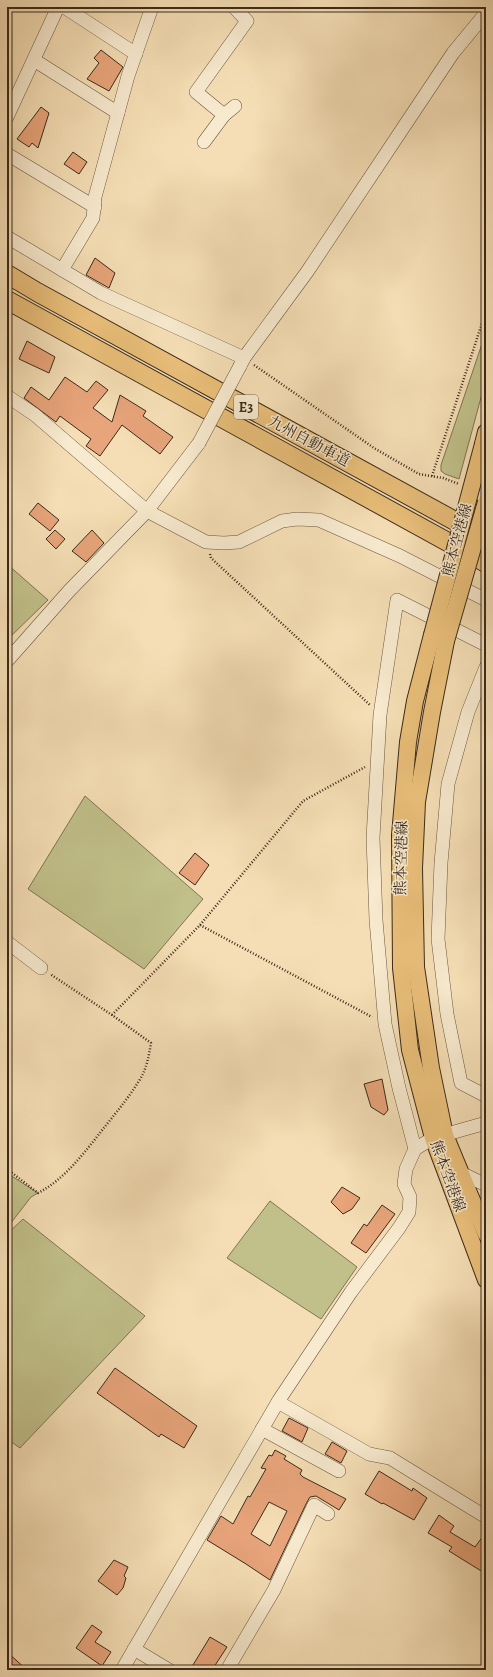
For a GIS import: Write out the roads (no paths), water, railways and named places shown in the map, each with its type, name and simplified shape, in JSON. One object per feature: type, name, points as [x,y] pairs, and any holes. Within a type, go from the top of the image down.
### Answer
[{"type":"highway","name":"九州自動車道","points":[[7,274],[44,296],[486,538]]},
{"type":"highway","name":"九州自動車道","points":[[7,300],[486,563]]},
{"type":"main road","name":"熊本空港線","points":[[439,638],[484,438]]},
{"type":"main road","name":"熊本空港線","points":[[486,502],[439,638],[415,701],[408,742],[400,843],[401,968],[410,1050],[439,1136],[444,1166],[486,1280]]},
{"type":"main road","name":"熊本空港線","points":[[439,1136],[459,1172],[486,1234]]},
{"type":"street","points":[[7,117],[58,7]]},
{"type":"street","points":[[64,7],[136,54]]},
{"type":"street","points":[[62,270],[93,218],[95,197],[128,76],[152,7]]},
{"type":"street","points":[[224,116],[196,92],[247,21],[234,7]]},
{"type":"street","points":[[7,662],[69,591],[147,511],[199,443],[242,362],[307,272],[453,53],[486,13]]},
{"type":"street","points":[[34,60],[118,113]]},
{"type":"street","points":[[204,142],[224,116],[235,106]]},
{"type":"street","points":[[7,154],[95,207]]},
{"type":"street","points":[[7,237],[102,293],[242,362]]},
{"type":"street","points":[[7,396],[34,415],[147,511],[206,542],[239,542],[282,521],[297,519],[319,520],[400,556],[486,600]]},
{"type":"street","points":[[415,1149],[385,1024],[376,920],[373,846],[380,715],[397,600],[486,645]]},
{"type":"street","points":[[486,667],[468,712],[448,784],[441,863],[438,939],[447,1014],[461,1083],[486,1096]]},
{"type":"street","points":[[7,942],[41,968]]},
{"type":"street","points":[[122,1670],[278,1402],[342,1305],[399,1228],[409,1212],[410,1197],[404,1184],[406,1169],[415,1149],[439,1136],[486,1123]]},
{"type":"street","points":[[444,1166],[486,1185]]},
{"type":"street","points":[[278,1402],[369,1454],[390,1458],[486,1517]]},
{"type":"street","points":[[262,1429],[339,1471]]},
{"type":"street","points":[[227,1670],[274,1590],[314,1505],[328,1514]]},
{"type":"street","points":[[134,1649],[168,1670]]}]
